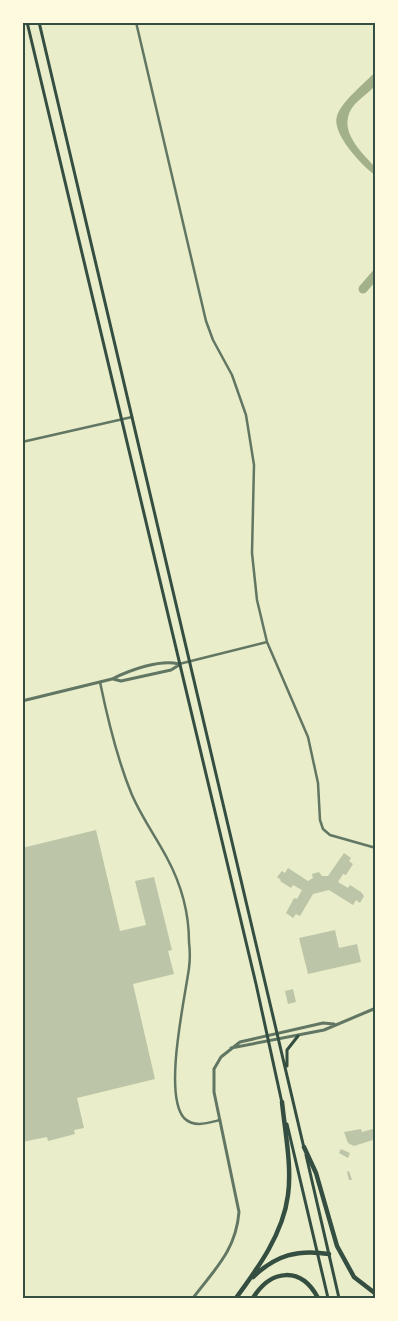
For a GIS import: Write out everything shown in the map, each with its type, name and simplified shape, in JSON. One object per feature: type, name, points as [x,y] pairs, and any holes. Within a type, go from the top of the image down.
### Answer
[{"type":"highway","points":[[236,1298],[270,1247],[282,1222],[288,1195],[282,1102]]},
{"type":"highway","points":[[304,1146],[316,1173],[337,1246],[354,1277],[376,1294]]},
{"type":"highway","points":[[248,1282],[266,1265],[280,1257],[297,1252],[329,1254]]},
{"type":"highway","points":[[253,1298],[261,1285],[275,1277],[290,1275],[302,1279],[312,1287],[318,1298]]},
{"type":"main road","points":[[27,22],[328,1298]]},
{"type":"main road","points":[[39,22],[339,1298]]},
{"type":"main road","points":[[286,1072],[287,1050],[298,1036]]},
{"type":"street","points":[[136,22],[204,315],[213,340],[232,375],[246,415],[254,465],[252,553],[254,579],[267,642],[308,737],[315,764],[320,820],[323,829],[330,835],[376,848]]},
{"type":"street","points":[[22,442],[132,418]]},
{"type":"street","points":[[22,701],[112,679],[122,674],[167,662],[189,663],[267,642]]},
{"type":"street","points":[[112,679],[121,681],[171,670],[179,664]]},
{"type":"street","points":[[100,682],[123,772],[143,819],[168,859],[181,889],[188,916],[189,968],[179,1019],[176,1058],[178,1105],[185,1119],[193,1123],[204,1124],[220,1120]]},
{"type":"street","points":[[231,1048],[324,1030],[334,1024],[376,1008]]},
{"type":"street","points":[[193,1298],[232,1246],[238,1228],[239,1212],[214,1092],[213,1074],[221,1057],[240,1042],[323,1023],[334,1024]]},
{"type":"shaded area","points":[[375,72],[375,86],[355,104],[349,113],[347,121],[348,130],[356,146],[375,167],[375,175],[343,140],[336,123],[337,116],[343,105]]},
{"type":"building","points":[[96,830],[120,931],[146,925],[135,881],[154,877],[172,950],[168,951],[174,974],[133,984],[155,1079],[77,1098],[84,1128],[74,1130],[75,1134],[48,1141],[47,1137],[22,1142],[22,848]]},
{"type":"building","points":[[344,853],[351,858],[349,861],[353,864],[346,875],[343,874],[338,882],[348,888],[350,885],[361,892],[364,896],[360,903],[356,900],[353,905],[329,890],[313,894],[300,916],[296,914],[293,918],[286,913],[294,898],[297,899],[302,890],[293,885],[291,888],[280,881],[277,877],[282,871],[285,873],[288,868],[308,881],[313,878],[312,874],[319,872],[322,876],[328,876]]},
{"type":"building","points":[[335,930],[339,948],[357,944],[361,962],[308,974],[299,938]]},
{"type":"building","points":[[293,989],[296,1002],[288,1004],[285,991]]},
{"type":"building","points":[[376,1128],[376,1139],[354,1146],[348,1143],[344,1132],[361,1129],[362,1132]]},
{"type":"building","points":[[341,1149],[350,1153],[348,1158],[339,1153]]},
{"type":"building","points":[[349,1171],[352,1180],[349,1180],[347,1172]]},
{"type":"waterway","points":[[363,289],[376,274]]}]
